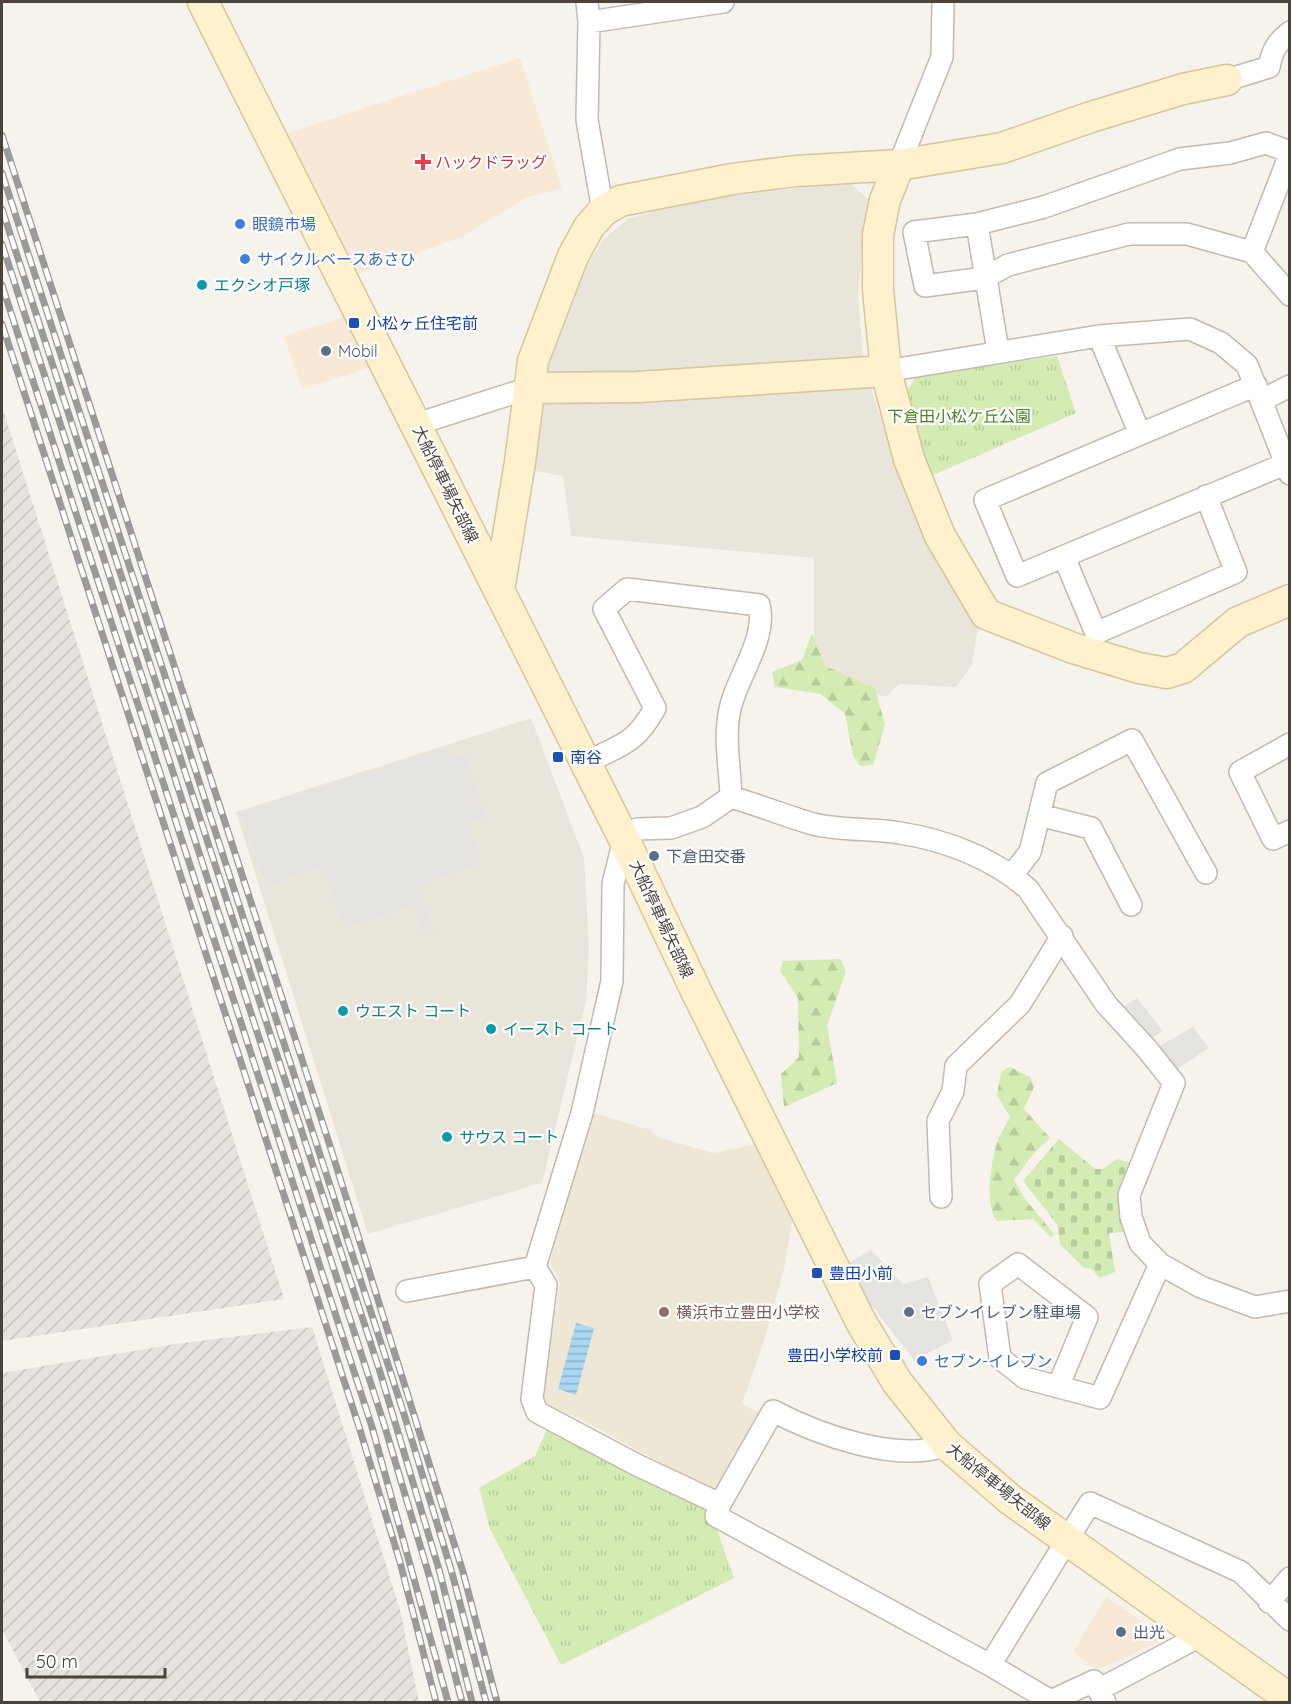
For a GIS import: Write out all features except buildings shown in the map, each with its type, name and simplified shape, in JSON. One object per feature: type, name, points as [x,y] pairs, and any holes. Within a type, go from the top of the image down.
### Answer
[{"type":"street","name":"大船停車場矢部線","points":[[202,2],[417,424],[861,1322],[897,1382],[947,1445],[1011,1500],[1290,1699]]},
{"type":"street","points":[[603,211],[587,120],[588,12],[723,2]]},
{"type":"street","points":[[944,2],[942,57],[885,200],[878,235],[878,290],[886,371],[909,459],[940,536],[986,614],[1073,648],[1139,668],[1167,673],[1183,668],[1238,622],[1290,600]]},
{"type":"street","points":[[499,591],[520,462],[533,361],[561,284],[589,227],[603,211],[620,201],[732,179],[796,171],[899,165],[1002,148],[1183,89],[1279,66],[1272,53],[1280,40],[1290,32]]},
{"type":"street","points":[[1252,252],[1290,153],[1266,143],[1230,153],[1180,159],[1044,207],[977,224],[914,232],[925,286],[984,278],[1008,265],[1129,234],[1187,234],[1252,252],[1290,294]]},
{"type":"street","points":[[977,224],[984,278],[998,351]]},
{"type":"street","points":[[417,424],[529,388],[638,387],[886,371],[1099,336],[1190,329],[1221,343],[1247,365],[1259,392],[1287,469],[1206,496],[1017,576],[985,500],[1140,434],[1259,392],[1290,386]]},
{"type":"street","points":[[1099,336],[1140,434]]},
{"type":"street","points":[[1064,557],[1096,633],[1236,572],[1206,496]]},
{"type":"street","points":[[585,763],[634,739],[642,732],[655,708],[604,609],[627,589],[759,605],[762,617],[730,716],[731,797]]},
{"type":"street","points":[[1012,875],[1030,852],[1047,783],[1132,740],[1206,873]]},
{"type":"street","points":[[1290,744],[1240,772],[1273,839],[1290,831]]},
{"type":"street","points":[[534,1267],[582,1113],[612,981],[613,884],[624,839],[637,829],[670,828],[702,817],[731,797]]},
{"type":"street","points":[[731,797],[814,824],[901,833],[938,841],[983,858],[1012,875],[1028,889],[1106,1004],[1147,1048],[1174,1083],[1129,1195],[1134,1230],[1140,1243],[1160,1264],[1200,1287],[1246,1305],[1265,1307],[1290,1301]]},
{"type":"street","points":[[1040,815],[1091,828],[1131,905]]},
{"type":"street","points":[[941,1197],[938,1121],[953,1091],[956,1066],[1020,1004],[1062,936]]},
{"type":"street","points":[[1058,1387],[1087,1317],[1018,1264],[990,1284],[1000,1358],[1025,1378],[1058,1387],[1100,1398],[1160,1264]]},
{"type":"street","points":[[407,1291],[534,1267]]},
{"type":"street","points":[[534,1267],[546,1285],[532,1399],[537,1412],[637,1465],[720,1503]]},
{"type":"street","points":[[947,1445],[932,1451],[906,1451],[862,1443],[809,1429],[773,1411],[720,1503],[716,1516],[990,1665],[1051,1701],[1094,1681],[1102,1696],[1202,1635]]},
{"type":"street","points":[[990,1665],[1090,1503],[1241,1572],[1269,1602],[1290,1620]]},
{"type":"street","points":[[1269,1602],[1290,1578]]},
{"type":"shaded area","name":"ハックドラッグ","points":[[520,58],[562,188],[525,198],[462,237],[351,276],[278,136]]},
{"type":"shaded area","points":[[849,182],[870,201],[862,245],[858,300],[863,354],[875,401],[898,472],[978,627],[972,665],[956,687],[899,684],[886,697],[814,675],[814,558],[571,536],[563,476],[535,471],[539,412],[548,366],[587,265],[604,239],[629,218],[704,199]]},
{"type":"shaded area","name":"Mobil","points":[[345,317],[371,367],[302,389],[284,336]]},
{"type":"shaded area","points":[[2,406],[284,1299],[2,1341]]},
{"type":"shaded area","points":[[531,718],[584,858],[589,948],[586,1001],[542,1183],[368,1234],[236,812]]},
{"type":"shaded area","points":[[447,748],[450,759],[465,755],[485,817],[468,823],[481,863],[420,885],[434,934],[424,937],[413,906],[344,929],[322,866],[266,887],[242,812]]},
{"type":"shaded area","points":[[1137,998],[1163,1031],[1149,1040],[1122,1008]]},
{"type":"shaded area","points":[[1193,1027],[1209,1048],[1176,1070],[1159,1046]]},
{"type":"shaded area","name":"横浜市立豊田小学校","points":[[589,1112],[651,1130],[660,1138],[713,1153],[763,1143],[794,1210],[785,1265],[764,1341],[742,1404],[763,1414],[717,1493],[574,1416],[548,1406],[543,1395],[560,1282],[550,1264],[577,1141]]},
{"type":"shaded area","name":"セブンイレブン駐車場","points":[[871,1250],[903,1284],[928,1277],[953,1340],[914,1360],[842,1267]]},
{"type":"shaded area","points":[[312,1327],[400,1610],[419,1702],[40,1702],[2,1629],[2,1373],[175,1344]]},
{"type":"shaded area","name":"出光","points":[[1106,1596],[1161,1635],[1161,1641],[1097,1670],[1073,1652]]},
{"type":"green space","name":"下倉田小松ケ丘公園","points":[[1057,356],[1076,413],[931,476],[905,394],[916,377]]},
{"type":"green space","points":[[812,633],[825,666],[875,688],[885,725],[873,765],[860,766],[853,755],[845,714],[821,694],[775,687],[772,672],[802,660]]},
{"type":"green space","points":[[840,959],[846,971],[827,1026],[837,1083],[784,1107],[781,1074],[799,1057],[798,998],[780,971],[783,961]]},
{"type":"green space","points":[[1010,1067],[1030,1077],[1034,1087],[1024,1109],[1050,1138],[1034,1153],[1014,1180],[1025,1199],[1054,1234],[1051,1237],[1033,1219],[997,1221],[993,1214],[990,1194],[991,1172],[1000,1136],[1010,1117],[997,1095],[1001,1072]]},
{"type":"green space","points":[[1059,1139],[1095,1169],[1103,1169],[1117,1159],[1134,1164],[1128,1232],[1109,1233],[1115,1272],[1099,1278],[1092,1269],[1083,1267],[1060,1244],[1057,1224],[1023,1181]]},
{"type":"green space","points":[[550,1422],[707,1502],[734,1578],[561,1665],[490,1529],[479,1488],[535,1456]]},
{"type":"water","points":[[576,1323],[594,1328],[576,1395],[558,1389]]},
{"type":"railway","points":[[2,135],[330,1146],[463,1572],[497,1702]]},
{"type":"railway","points":[[2,173],[404,1414],[452,1573],[486,1702]]},
{"type":"railway","points":[[2,209],[380,1372],[440,1573],[472,1702]]},
{"type":"railway","points":[[2,244],[384,1424],[431,1582],[462,1702]]},
{"type":"railway","points":[[2,285],[372,1427],[448,1702]]},
{"type":"railway","points":[[2,324],[360,1430],[400,1562],[436,1702]]},
{"type":"place","name":"ハックドラッグ","points":[[423,162]]},
{"type":"place","name":"眼鏡市場","points":[[240,224]]},
{"type":"place","name":"サイクルベースあさひ","points":[[245,259]]},
{"type":"place","name":"エクシオ戸塚","points":[[202,285]]},
{"type":"place","name":"小松ヶ丘住宅前","points":[[354,323]]},
{"type":"place","name":"Mobil","points":[[326,351]]},
{"type":"place","name":"南谷","points":[[558,757]]},
{"type":"place","name":"下倉田交番","points":[[654,856]]},
{"type":"place","name":"ウエスト コート","points":[[343,1011]]},
{"type":"place","name":"イースト コート","points":[[491,1029]]},
{"type":"place","name":"サウス コート","points":[[447,1137]]},
{"type":"place","name":"豊田小前","points":[[817,1273]]},
{"type":"place","name":"横浜市立豊田小学校","points":[[664,1312]]},
{"type":"place","name":"セブンイレブン駐車場","points":[[909,1312]]},
{"type":"place","name":"豊田小学校前","points":[[895,1355]]},
{"type":"place","name":"セブン-イレブン","points":[[922,1361]]},
{"type":"place","name":"出光","points":[[1121,1632]]}]
